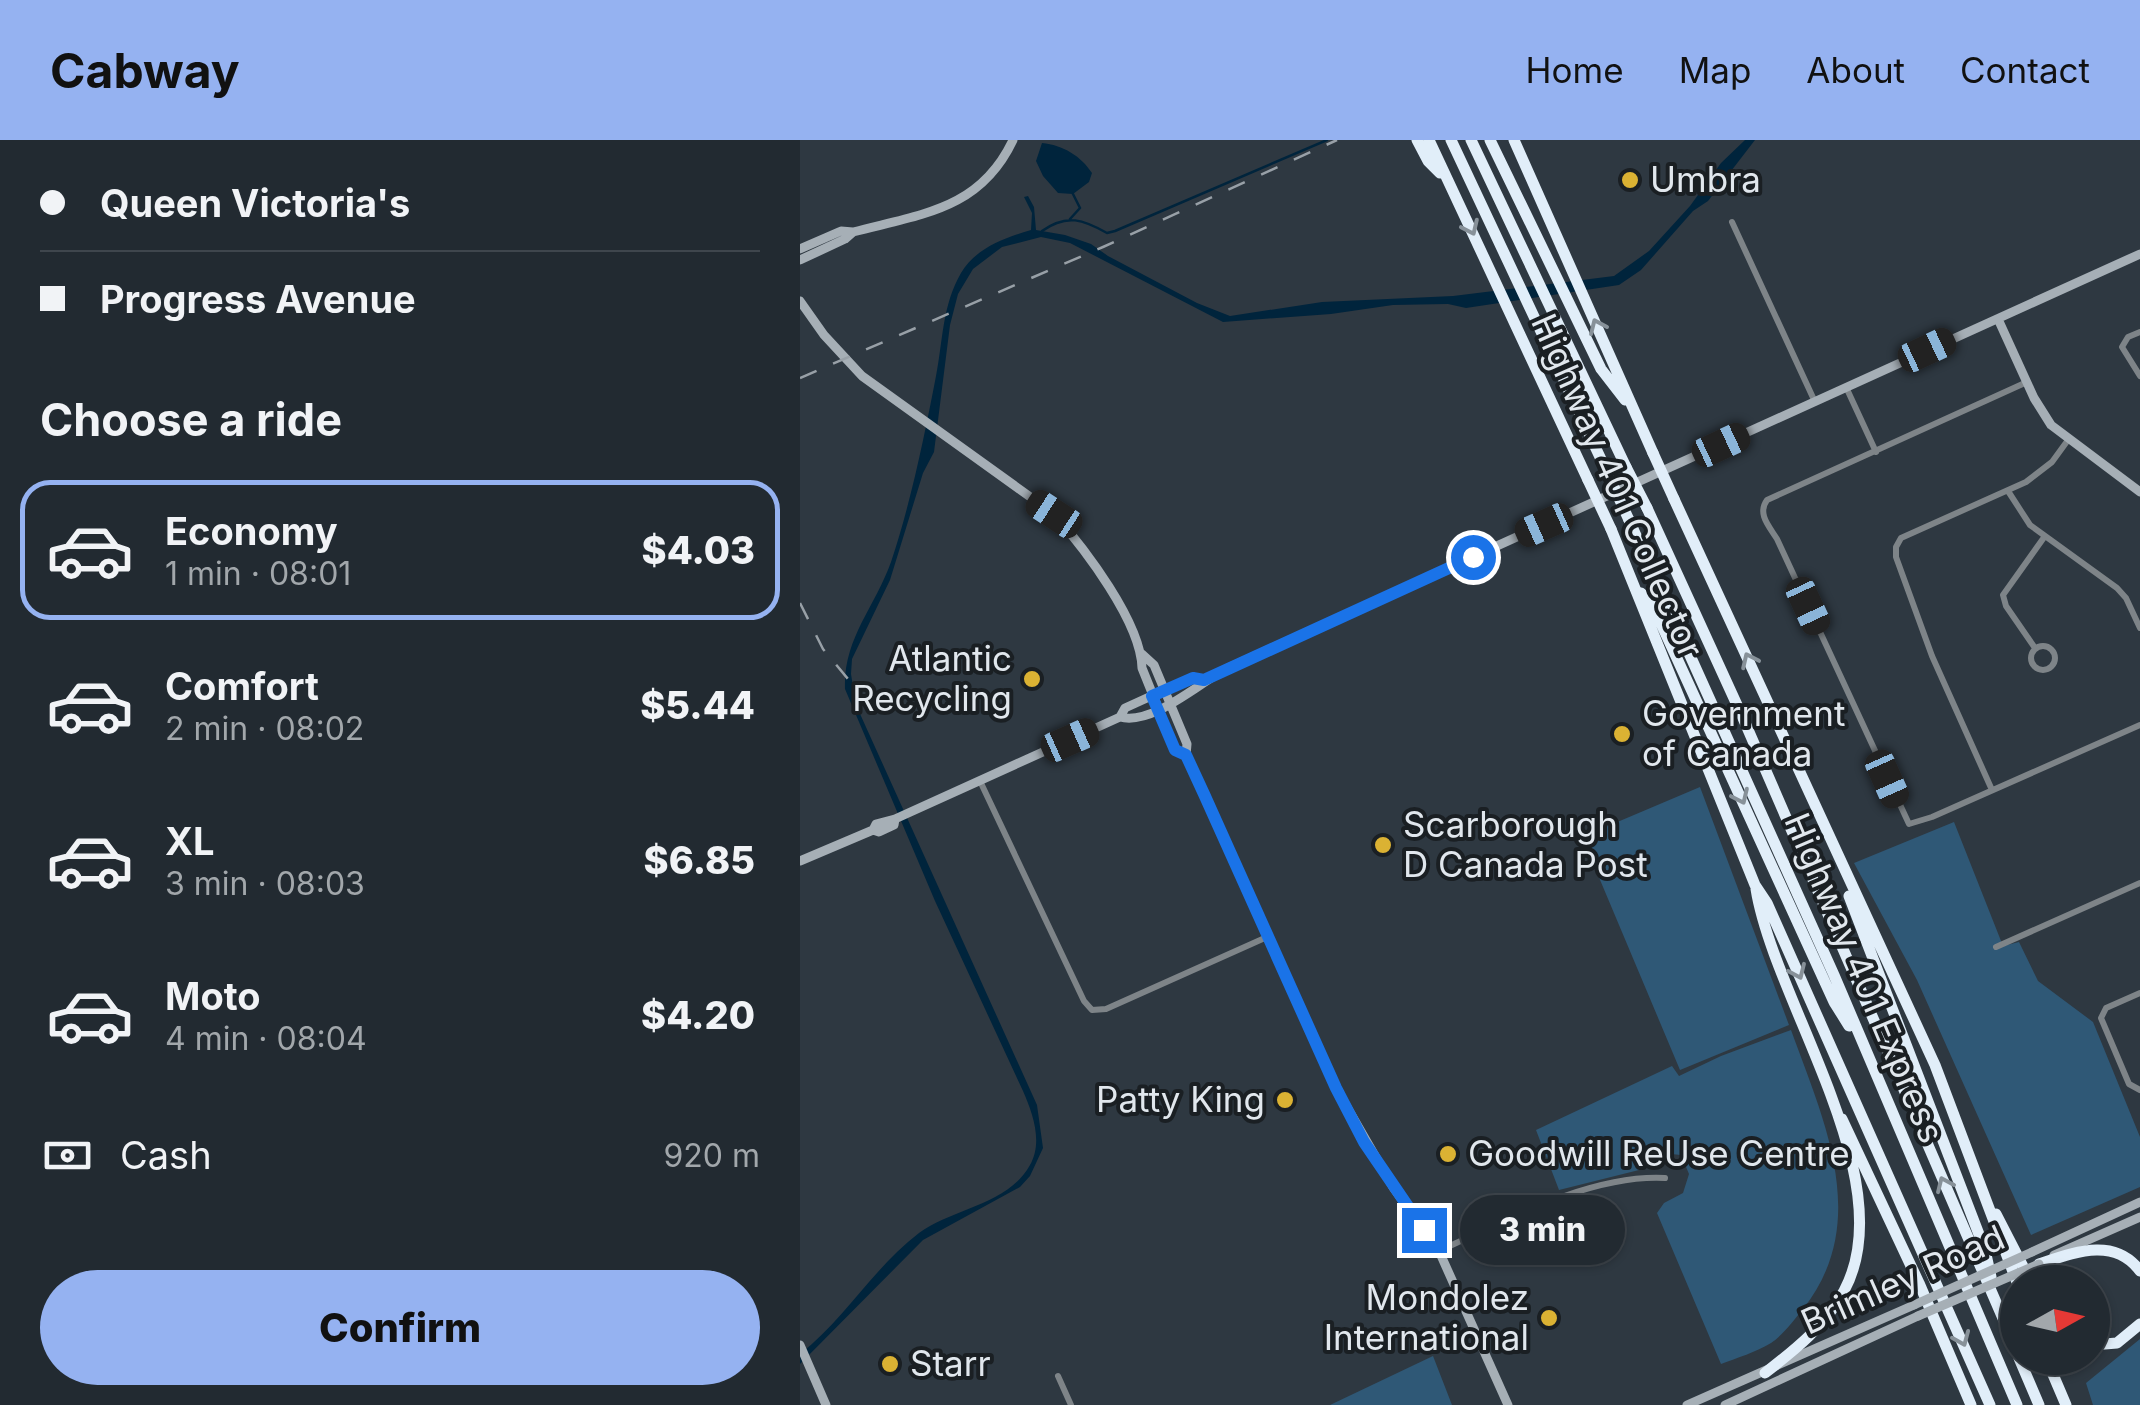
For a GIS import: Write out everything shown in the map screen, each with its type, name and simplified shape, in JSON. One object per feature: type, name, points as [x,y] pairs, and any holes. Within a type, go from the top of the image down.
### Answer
[{"type":"highway","points":[[1417,140],[1428,161],[1448,180]]},
{"type":"highway","name":"Highway 401 Collector","points":[[1429,140],[1610,529],[1755,885],[1767,903],[1990,1405]]},
{"type":"highway","name":"Highway 401 Express","points":[[1451,140],[1742,766],[2018,1405]]},
{"type":"highway","name":"Highway 401 Express","points":[[1471,140],[1744,718],[2000,1310]]},
{"type":"highway","points":[[1490,140],[1601,368],[1636,415]]},
{"type":"highway","name":"Highway 401 Collector","points":[[1516,143],[1653,454],[1935,1065],[2010,1265]]},
{"type":"highway","points":[[1634,586],[1653,606],[1834,1002],[1869,1058]]},
{"type":"highway","points":[[1790,747],[1985,1250],[1998,1305]]},
{"type":"highway","points":[[1755,885],[1758,907],[1837,1111],[1858,1210],[1855,1261],[1847,1286],[1804,1342],[1765,1372]]},
{"type":"highway","points":[[1837,1111],[1850,1130],[1971,1405]]},
{"type":"highway","points":[[1985,1198],[2023,1265]]},
{"type":"highway","points":[[2036,1258],[2106,1250],[2134,1262],[2140,1271]]},
{"type":"highway","points":[[2110,1344],[2118,1343],[2140,1324]]},
{"type":"highway","name":"Highway 401 Express","points":[[2026,1375],[2039,1405]]},
{"type":"highway","points":[[2053,1375],[2066,1405]]},
{"type":"main road","points":[[800,249],[840,230],[853,232],[942,208],[973,194],[998,170],[1013,140]]},
{"type":"main road","points":[[800,260],[845,240],[853,232]]},
{"type":"main road","points":[[800,861],[1120,718],[1131,720],[1170,704],[1198,689],[1204,680],[2140,254]]},
{"type":"main road","points":[[800,301],[853,368],[1054,514],[1097,566],[1142,654],[1154,664],[1187,744],[1186,755],[1336,1088],[1364,1142],[1439,1251],[1508,1405]]},
{"type":"main road","points":[[1998,318],[2045,418],[2068,440],[2140,492]]},
{"type":"main road","points":[[1142,654],[1142,668],[1175,750],[1186,755]]},
{"type":"main road","points":[[1120,718],[1125,708],[1193,678],[1204,680]]},
{"type":"main road","name":"Brimley Road","points":[[2036,1258],[2140,1202]]},
{"type":"main road","name":"Brimley Road","points":[[1687,1405],[2140,1218]]},
{"type":"main road","name":"Brimley Road","points":[[1724,1405],[1916,1310]]},
{"type":"main road","points":[[800,1345],[826,1405]]},
{"type":"street","points":[[1732,222],[1814,402]]},
{"type":"street","points":[[2140,332],[2128,336],[2122,347],[2140,376]]},
{"type":"street","points":[[2027,382],[1767,500],[1762,507],[1764,517],[1907,822],[1918,823],[2140,725]]},
{"type":"street","points":[[1846,387],[1876,452]]},
{"type":"street","points":[[1992,790],[1932,656],[1896,552],[1901,538],[2040,473],[2068,440]]},
{"type":"street","points":[[2008,491],[2025,519],[2117,588],[2140,628]]},
{"type":"street","points":[[2035,648],[2006,606],[2003,595],[2045,536]]},
{"type":"street","points":[[980,780],[1092,1010],[1106,1009],[1267,936]]},
{"type":"street","points":[[1996,947],[2140,882]]},
{"type":"street","points":[[2140,992],[2106,1008],[2101,1018],[2129,1084],[2140,1090]]},
{"type":"street","points":[[1439,1251],[1548,1201],[1641,1176],[1665,1178]]},
{"type":"street","points":[[1058,1376],[1070,1405]]},
{"type":"shaded area","points":[[1745,140],[1755,140],[1708,201],[1693,211],[1641,270],[1619,285],[1466,308],[1448,304],[1393,305],[1223,322],[1070,243],[1041,237],[1002,247],[973,269],[958,294],[950,325],[934,452],[923,473],[890,580],[852,659],[851,674],[856,705],[1037,1105],[1043,1148],[1030,1176],[1020,1187],[923,1240],[800,1364],[800,1354],[903,1247],[933,1225],[1008,1189],[1030,1165],[1036,1147],[1027,1100],[935,901],[845,689],[854,639],[898,539],[922,446],[947,311],[967,264],[992,245],[1031,230],[1032,213],[1024,197],[1028,196],[1034,207],[1036,230],[1091,244],[1197,303],[1230,316],[1322,302],[1453,296],[1614,276],[1649,251],[1690,206],[1721,163]]},
{"type":"shaded area","points":[[1042,143],[1077,157],[1092,173],[1089,182],[1073,194],[1058,193],[1036,161]]},
{"type":"shaded area","points":[[1700,787],[1789,1025],[1680,1070],[1582,837]]},
{"type":"shaded area","points":[[1954,822],[2003,946],[2019,942],[2038,981],[2093,1022],[2140,1137],[2140,1187],[2031,1235],[1917,980],[1854,863]]},
{"type":"shaded area","points":[[1791,1030],[1827,1135],[1835,1171],[1835,1242],[1824,1276],[1784,1332],[1765,1346],[1721,1364],[1657,1213],[1664,1203],[1683,1193],[1689,1174],[1681,1155],[1661,1153],[1643,1169],[1559,1190],[1536,1130],[1672,1066],[1679,1076]]},
{"type":"shaded area","points":[[2140,1339],[2140,1405],[2093,1405],[2086,1383],[2096,1375],[2110,1375],[2110,1363]]},
{"type":"shaded area","points":[[1433,1356],[1452,1405],[1330,1405]]},
{"type":"waterway","points":[[1042,231],[1067,220],[1083,222],[1107,233],[1115,231],[1327,140]]},
{"type":"waterway","points":[[1070,219],[1080,208],[1073,194]]},
{"type":"railway","points":[[800,378],[1103,247],[1337,140]]},
{"type":"railway","points":[[800,603],[823,649],[863,697]]},
{"type":"place","name":"Umbra","points":[[1630,180]]},
{"type":"place","name":"Atlantic Recycling","points":[[1032,679]]},
{"type":"place","name":"Government of Canada","points":[[1622,734]]},
{"type":"place","name":"Scarborough D Canada Post","points":[[1383,845]]},
{"type":"place","name":"Patty King","points":[[1285,1100]]},
{"type":"place","name":"Goodwill ReUse Centre","points":[[1448,1154]]},
{"type":"place","name":"Mondolez International","points":[[1549,1318]]},
{"type":"place","name":"Starr","points":[[890,1364]]},
{"type":"route","points":[[1424,1230],[1364,1142],[1336,1088],[1186,755],[1175,750],[1152,696],[1193,678],[1204,680],[1473,557]]}]
